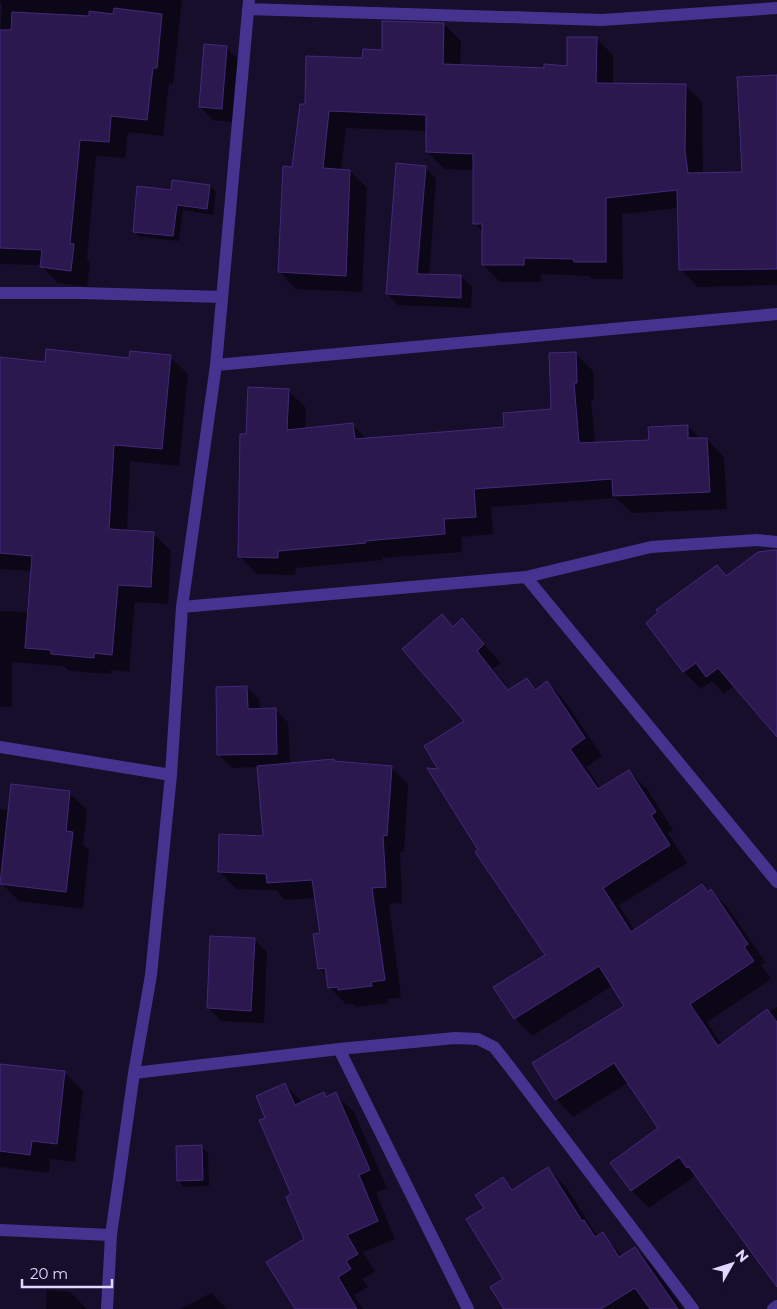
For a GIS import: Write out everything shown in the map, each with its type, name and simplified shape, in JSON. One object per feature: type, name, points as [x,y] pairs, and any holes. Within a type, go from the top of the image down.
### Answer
[{"type":"street","points":[[107,1309],[111,1235],[134,1073],[151,975],[171,775],[182,607],[216,365],[248,4],[602,20],[777,8]]},
{"type":"street","points":[[0,293],[222,297]]},
{"type":"street","points":[[216,365],[777,314]]},
{"type":"street","points":[[182,607],[526,578],[651,547],[757,540],[777,542]]},
{"type":"street","points":[[526,578],[777,882]]},
{"type":"street","points":[[0,747],[171,775]]},
{"type":"street","points":[[134,1073],[339,1049],[455,1038],[478,1039],[494,1047],[693,1309]]},
{"type":"street","points":[[339,1049],[468,1309]]},
{"type":"street","points":[[0,1230],[111,1235]]},
{"type":"street","points":[[773,1309],[777,1306]]},
{"type":"building","points":[[114,8],[162,14],[157,68],[153,68],[147,120],[111,116],[109,142],[80,140],[70,244],[74,244],[71,271],[40,267],[42,250],[0,248],[0,30],[11,30],[12,12],[89,16],[89,11],[113,14]]},
{"type":"building","points":[[382,21],[444,23],[443,64],[544,68],[544,64],[567,66],[567,37],[597,37],[596,83],[686,84],[685,151],[688,173],[742,172],[737,77],[777,75],[777,269],[679,270],[677,190],[606,198],[606,262],[574,262],[573,259],[524,258],[524,265],[482,265],[482,224],[473,224],[473,154],[426,152],[426,115],[329,111],[323,168],[350,170],[346,276],[278,272],[283,166],[292,167],[300,104],[305,104],[306,56],[362,58],[363,49],[382,50]]},
{"type":"building","points":[[204,44],[227,46],[222,109],[199,107]]},
{"type":"building","points":[[396,163],[426,166],[417,274],[461,275],[461,298],[386,294]]},
{"type":"building","points":[[172,180],[210,185],[207,209],[177,205],[173,236],[133,232],[137,186],[171,190]]},
{"type":"building","points":[[46,349],[129,358],[130,351],[171,355],[162,449],[114,445],[109,529],[154,532],[151,587],[118,585],[112,655],[94,653],[94,658],[51,654],[51,650],[25,648],[32,556],[0,553],[0,357],[45,362]]},
{"type":"building","points":[[576,352],[577,383],[574,383],[579,443],[649,440],[648,427],[688,425],[688,438],[707,438],[710,492],[613,496],[612,479],[474,489],[476,517],[444,519],[445,534],[278,551],[278,558],[238,557],[240,434],[246,434],[248,387],[289,389],[287,430],[353,423],[355,439],[504,427],[503,413],[551,409],[549,353]]},
{"type":"building","points":[[777,550],[777,737],[718,668],[706,677],[696,663],[683,672],[646,623],[658,612],[656,610],[717,565],[726,576],[758,552]]},
{"type":"building","points":[[442,614],[453,627],[462,618],[484,644],[477,651],[508,690],[527,678],[535,690],[547,681],[585,738],[570,749],[598,789],[629,770],[656,812],[651,815],[670,845],[603,888],[631,932],[702,884],[708,892],[711,889],[748,944],[744,947],[754,961],[690,1004],[718,1046],[767,1009],[777,1022],[777,1287],[689,1167],[687,1168],[679,1157],[631,1191],[610,1163],[658,1128],[614,1063],[555,1100],[532,1063],[624,1006],[599,966],[514,1019],[493,987],[545,955],[475,852],[478,850],[427,768],[438,769],[424,746],[464,721],[402,649]]},
{"type":"building","points":[[247,686],[248,709],[276,708],[277,754],[217,755],[216,687]]},
{"type":"building","points":[[334,759],[334,761],[392,766],[387,836],[383,835],[386,887],[372,888],[385,980],[371,982],[372,986],[338,990],[338,987],[328,988],[325,968],[318,969],[313,934],[320,933],[312,880],[267,883],[266,874],[218,872],[219,834],[263,836],[257,766]]},
{"type":"building","points":[[11,784],[70,791],[66,831],[73,832],[66,892],[0,884]]},
{"type":"building","points":[[210,936],[255,938],[251,1011],[207,1008]]},
{"type":"building","points":[[0,1064],[65,1071],[57,1144],[32,1141],[30,1155],[0,1151]]},
{"type":"building","points":[[285,1083],[295,1105],[324,1092],[326,1097],[336,1092],[370,1170],[359,1175],[378,1221],[347,1235],[358,1254],[346,1261],[351,1269],[338,1277],[357,1309],[295,1309],[266,1262],[304,1239],[286,1197],[291,1194],[259,1120],[265,1118],[256,1096]]},
{"type":"building","points":[[202,1145],[203,1180],[177,1181],[176,1146]]},
{"type":"building","points":[[548,1167],[582,1221],[584,1220],[595,1237],[603,1232],[619,1257],[635,1247],[678,1309],[650,1309],[635,1288],[601,1309],[504,1309],[490,1287],[503,1279],[466,1219],[484,1208],[475,1195],[503,1177],[512,1190]]}]
